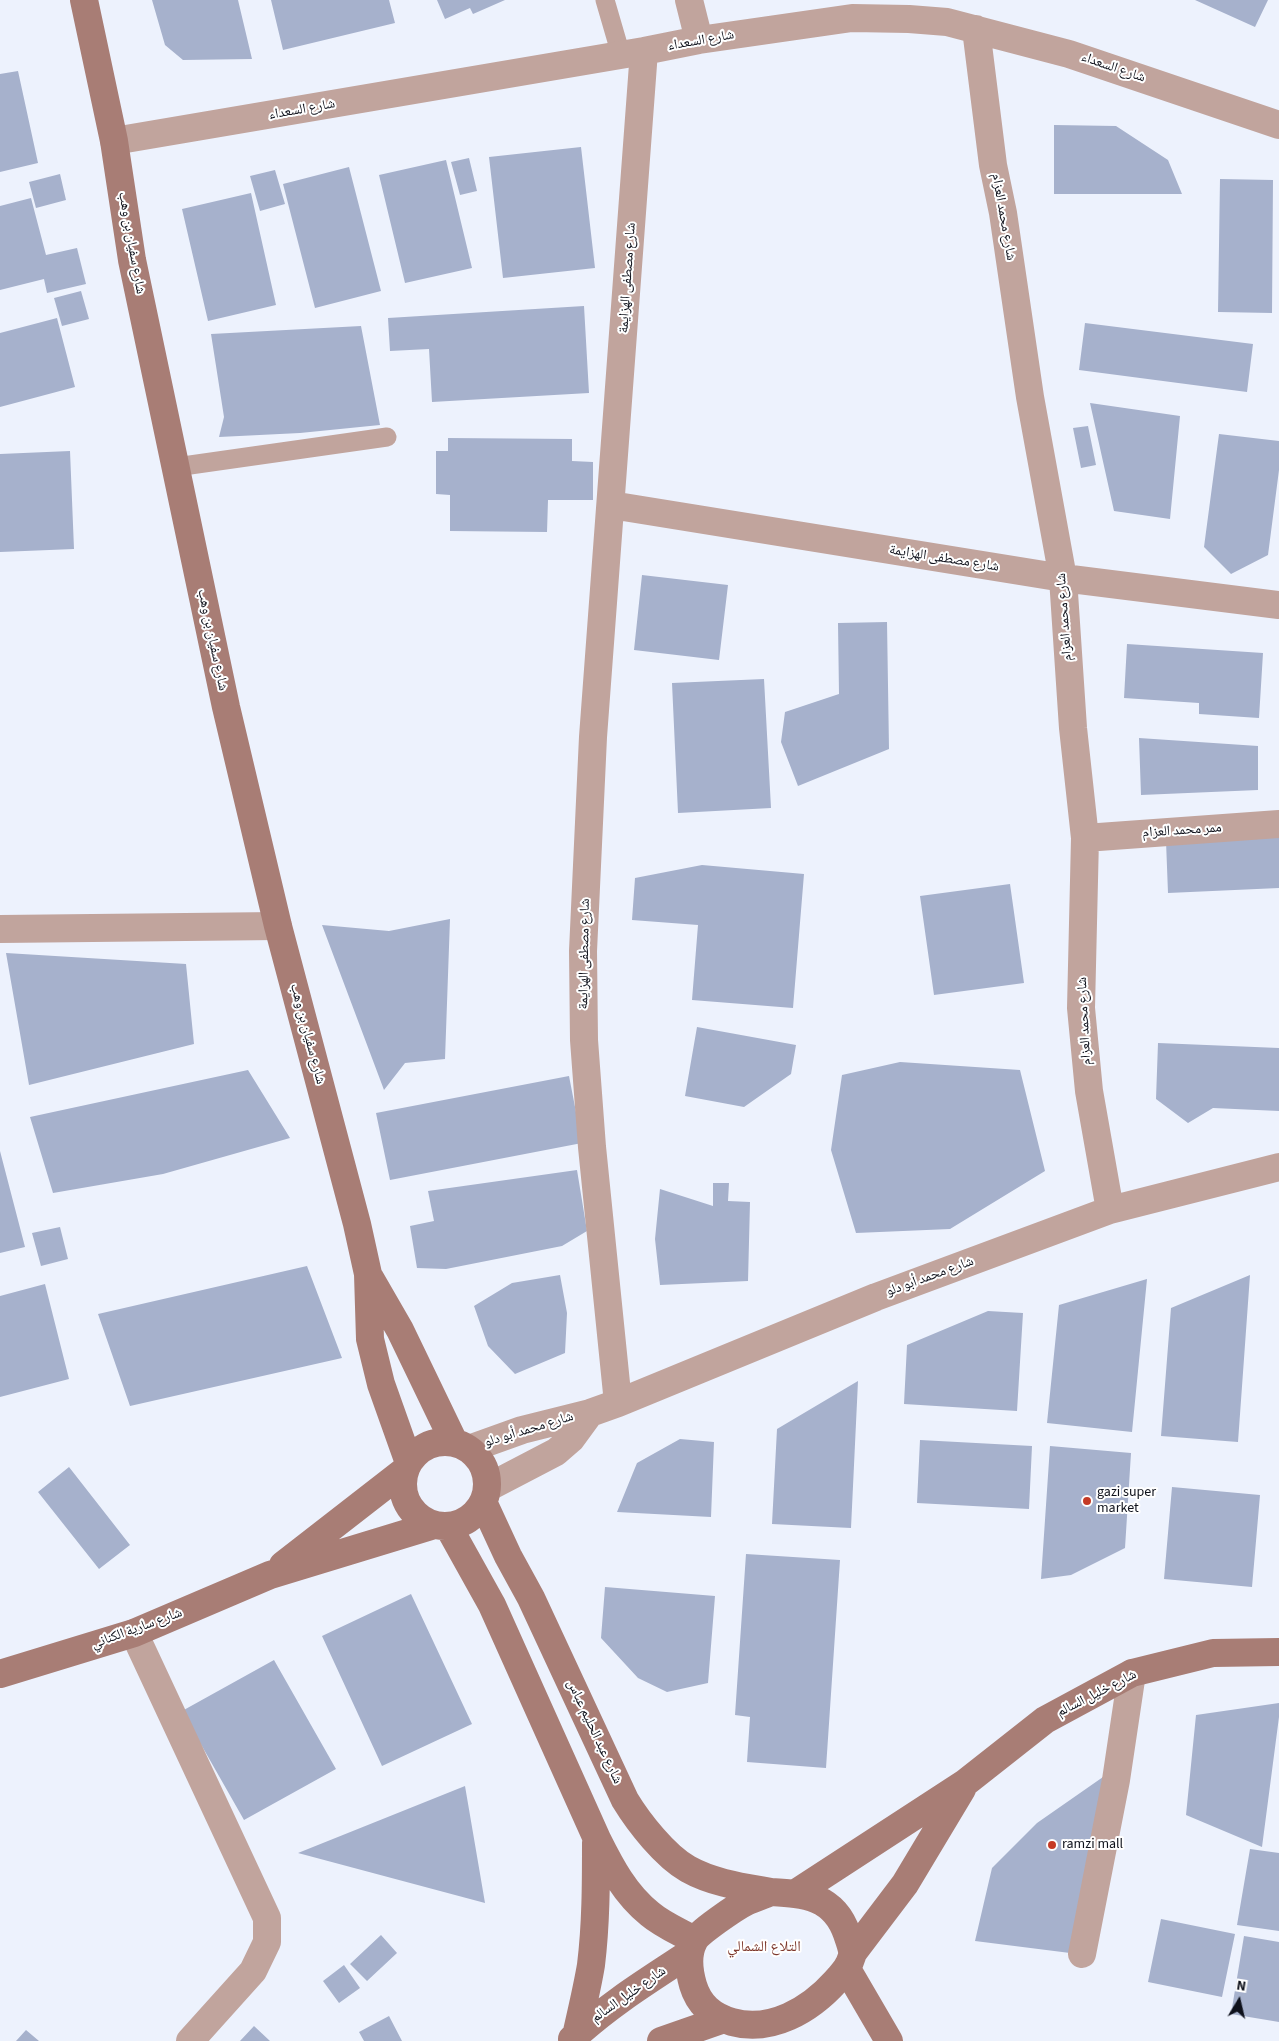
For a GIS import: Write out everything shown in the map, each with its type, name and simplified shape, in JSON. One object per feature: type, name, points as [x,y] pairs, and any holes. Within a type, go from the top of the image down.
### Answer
[{"type":"street","name":"شارع سفيان بن وهب","points":[[84,0],[114,142],[132,260],[226,707],[278,926],[368,1274],[370,1339],[381,1384],[406,1466]]},
{"type":"street","points":[[688,0],[699,40]]},
{"type":"street","name":"شارع السعداء","points":[[114,142],[632,54],[860,9],[909,19],[948,22],[1070,54],[1279,125]]},
{"type":"street","name":"شارع محمد العزام","points":[[976,28],[994,165],[1003,213],[1030,397],[1063,578],[1073,728],[1085,838],[1081,1008],[1089,1092],[1110,1210]]},
{"type":"street","name":"شارع مصطفى الهزايمة","points":[[618,1403],[592,1147],[584,1040],[583,951],[593,737],[611,506],[632,54]]},
{"type":"street","name":"شارع مصطفى الهزايمة","points":[[611,506],[1063,578],[1279,605]]},
{"type":"street","name":"ممر محمد العزام","points":[[1085,838],[1279,824]]},
{"type":"street","points":[[0,929],[278,926]]},
{"type":"street","name":"شارع محمد أبو دلو","points":[[462,1445],[590,1413],[618,1403],[876,1297],[1110,1210],[1279,1167]]},
{"type":"street","name":"شارع سفيان بن وهب","points":[[368,1274],[462,1445]]},
{"type":"street","name":"شارع محمد أبو دلو","points":[[485,1495],[556,1452],[572,1439],[590,1413]]},
{"type":"street","points":[[437,1442],[462,1445],[480,1459],[486,1473],[485,1495],[475,1514],[462,1522],[441,1526],[418,1517],[407,1504],[402,1488],[406,1466],[421,1448],[437,1442]]},
{"type":"street","name":"شارع سارية الكناني","points":[[270,1575],[406,1466]]},
{"type":"street","name":"شارع عبد الحليم عباس","points":[[485,1495],[508,1556],[531,1598],[634,1814],[650,1835],[688,1869],[720,1882],[783,1893]]},
{"type":"street","points":[[441,1526],[492,1604],[596,1839],[626,1891],[651,1915],[692,1946]]},
{"type":"street","name":"شارع سارية الكناني","points":[[0,1674],[134,1633],[270,1575],[441,1526]]},
{"type":"street","points":[[134,1633],[267,1918],[267,1942],[254,1971],[190,2041]]},
{"type":"street","name":"شارع خليل السالم","points":[[783,1893],[965,1783],[1045,1720],[1132,1673],[1214,1653],[1279,1652]]},
{"type":"street","points":[[1082,1954],[1116,1780],[1132,1673]]},
{"type":"street","name":"شارع خليل السالم","points":[[850,1962],[905,1884],[965,1783]]},
{"type":"street","points":[[573,2039],[592,1952],[596,1906],[596,1839]]},
{"type":"street","points":[[770,2041],[707,2010],[697,1997],[689,1972],[692,1946],[707,1928],[745,1902],[783,1893],[817,1898],[843,1922],[850,1962],[889,2041]]},
{"type":"street","name":"شارع خليل السالم","points":[[573,2039],[597,2016],[692,1946]]},
{"type":"street","points":[[661,2041],[733,2022],[771,2024],[804,2010],[825,1994],[850,1962]]},
{"type":"lane","points":[[605,0],[632,54]]},
{"type":"lane","points":[[176,467],[387,437]]},
{"type":"building","points":[[152,0],[238,0],[252,59],[183,60],[165,45]]},
{"type":"building","points":[[271,0],[389,0],[395,23],[283,50]]},
{"type":"building","points":[[437,0],[505,0],[473,14],[470,8],[445,19]]},
{"type":"building","points":[[1195,0],[1268,0],[1255,27]]},
{"type":"building","points":[[18,71],[38,163],[0,172],[0,74]]},
{"type":"building","points":[[1054,125],[1116,126],[1168,160],[1182,194],[1054,194]]},
{"type":"building","points":[[581,147],[595,268],[503,278],[489,157]]},
{"type":"building","points":[[469,158],[477,191],[460,195],[451,162]]},
{"type":"building","points":[[446,160],[472,268],[405,283],[379,175]]},
{"type":"building","points":[[349,167],[381,291],[315,308],[283,184]]},
{"type":"building","points":[[275,170],[285,204],[260,211],[250,176]]},
{"type":"building","points":[[60,174],[66,200],[36,208],[29,182]]},
{"type":"building","points":[[1220,179],[1273,180],[1272,313],[1218,312]]},
{"type":"building","points":[[251,193],[276,305],[208,321],[182,209]]},
{"type":"building","points":[[31,198],[46,255],[77,248],[86,284],[47,293],[44,279],[0,290],[0,206]]},
{"type":"building","points":[[81,291],[89,319],[62,326],[54,298]]},
{"type":"building","points":[[584,306],[589,393],[432,402],[429,349],[390,351],[388,318]]},
{"type":"building","points":[[57,318],[75,387],[0,407],[0,333]]},
{"type":"building","points":[[1085,323],[1253,344],[1247,392],[1079,370]]},
{"type":"building","points":[[361,326],[380,425],[300,433],[219,437],[224,417],[211,334]]},
{"type":"building","points":[[1090,403],[1180,416],[1170,519],[1114,511]]},
{"type":"building","points":[[1088,426],[1096,465],[1081,468],[1073,428]]},
{"type":"building","points":[[1219,434],[1279,441],[1279,470],[1268,555],[1231,574],[1204,547]]},
{"type":"building","points":[[448,438],[572,439],[572,461],[593,462],[593,500],[548,500],[547,532],[450,531],[450,495],[436,494],[436,451],[448,451]]},
{"type":"building","points":[[70,451],[74,549],[0,552],[0,454]]},
{"type":"building","points":[[642,575],[728,585],[719,660],[634,650]]},
{"type":"building","points":[[887,622],[889,749],[798,786],[781,742],[785,712],[839,694],[838,623]]},
{"type":"building","points":[[1127,644],[1263,653],[1259,718],[1199,714],[1199,703],[1124,698]]},
{"type":"building","points":[[764,679],[771,808],[678,813],[672,683]]},
{"type":"building","points":[[1139,738],[1258,746],[1258,790],[1141,795]]},
{"type":"building","points":[[1279,836],[1279,888],[1168,893],[1166,841]]},
{"type":"building","points":[[702,865],[804,874],[793,1008],[692,1000],[698,925],[632,920],[635,878]]},
{"type":"building","points":[[1010,884],[1024,983],[934,995],[920,896]]},
{"type":"building","points":[[450,919],[445,1059],[405,1063],[384,1090],[322,925],[389,931]]},
{"type":"building","points":[[6,953],[186,964],[194,1044],[29,1085]]},
{"type":"building","points":[[697,1027],[796,1045],[791,1074],[744,1107],[685,1096]]},
{"type":"building","points":[[1158,1043],[1279,1048],[1279,1111],[1213,1108],[1188,1123],[1156,1099]]},
{"type":"building","points":[[900,1062],[1020,1070],[1045,1171],[950,1229],[856,1233],[831,1150],[842,1075]]},
{"type":"building","points":[[248,1070],[290,1138],[163,1174],[53,1193],[30,1117]]},
{"type":"building","points":[[569,1076],[582,1143],[390,1180],[376,1113]]},
{"type":"building","points":[[0,1151],[25,1247],[0,1253]]},
{"type":"building","points":[[577,1170],[587,1231],[562,1246],[446,1269],[417,1268],[410,1226],[434,1221],[428,1191]]},
{"type":"building","points":[[713,1183],[729,1183],[728,1201],[750,1202],[748,1281],[660,1285],[655,1239],[660,1189],[713,1206]]},
{"type":"building","points":[[60,1227],[68,1259],[41,1266],[32,1233]]},
{"type":"building","points":[[307,1266],[342,1358],[130,1406],[98,1314]]},
{"type":"building","points":[[560,1275],[567,1313],[565,1353],[515,1374],[488,1346],[474,1306],[512,1283]]},
{"type":"building","points":[[1250,1275],[1238,1442],[1161,1436],[1171,1308]]},
{"type":"building","points":[[1147,1279],[1132,1432],[1047,1423],[1059,1305]]},
{"type":"building","points":[[45,1284],[69,1379],[0,1397],[0,1296]]},
{"type":"building","points":[[988,1311],[1023,1313],[1017,1411],[904,1404],[907,1345]]},
{"type":"building","points":[[858,1381],[851,1528],[772,1524],[777,1429]]},
{"type":"building","points":[[680,1439],[714,1442],[711,1517],[617,1512],[637,1463]]},
{"type":"building","points":[[920,1440],[1032,1446],[1029,1509],[917,1503]]},
{"type":"building","name":"gazi super market","points":[[1050,1446],[1131,1453],[1125,1548],[1071,1575],[1041,1579]]},
{"type":"building","points":[[69,1467],[130,1545],[99,1569],[38,1492]]},
{"type":"building","points":[[1172,1487],[1260,1495],[1252,1587],[1164,1579]]},
{"type":"building","points":[[746,1554],[840,1560],[826,1768],[747,1762],[750,1717],[735,1715]]},
{"type":"building","points":[[605,1587],[715,1596],[708,1683],[667,1692],[638,1678],[601,1638]]},
{"type":"building","points":[[411,1594],[472,1724],[382,1766],[322,1636]]},
{"type":"building","points":[[274,1660],[336,1769],[244,1820],[182,1711]]},
{"type":"building","points":[[1279,1703],[1279,1717],[1262,1847],[1186,1815],[1196,1715]]},
{"type":"building","name":"ramzi mall","points":[[1103,1777],[1070,1953],[975,1941],[992,1868],[1037,1823]]},
{"type":"building","points":[[465,1786],[485,1903],[298,1853]]},
{"type":"building","points":[[1250,1849],[1279,1853],[1279,1931],[1237,1925]]},
{"type":"building","points":[[1161,1919],[1235,1934],[1222,1997],[1148,1982]]},
{"type":"building","points":[[381,1935],[397,1953],[367,1981],[350,1964]]},
{"type":"building","points":[[1244,1936],[1279,1942],[1279,2022],[1231,2014]]},
{"type":"building","points":[[344,1965],[360,1988],[339,2003],[323,1981]]},
{"type":"building","points":[[389,2016],[402,2041],[364,2041],[359,2032]]},
{"type":"building","points":[[254,2026],[270,2041],[240,2041]]},
{"type":"building","points":[[26,2030],[39,2041],[16,2041]]},
{"type":"place","name":"gazi super market","points":[[1087,1501]]},
{"type":"place","name":"ramzi mall","points":[[1052,1845]]},
{"type":"district","name":"التلاع الشمالي","points":[[764,1948]]}]
